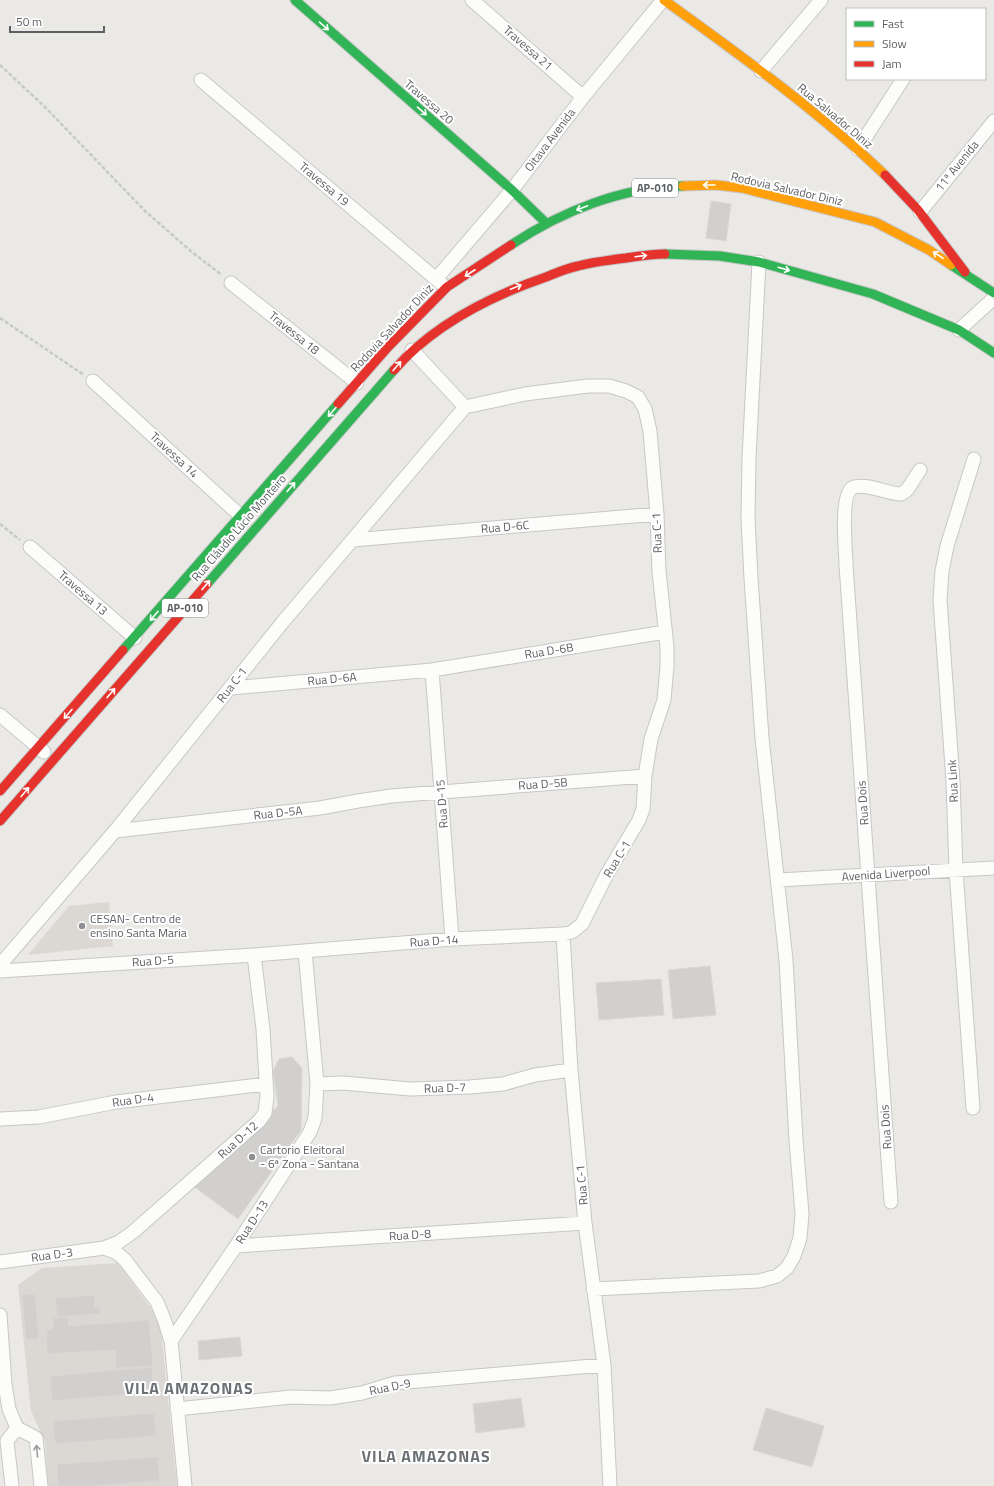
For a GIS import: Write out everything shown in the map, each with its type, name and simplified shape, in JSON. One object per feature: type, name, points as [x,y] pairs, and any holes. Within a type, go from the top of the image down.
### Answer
[{"type":"main road","name":"Travessa 20","points":[[295,0],[512,190],[546,223]]},
{"type":"main road","name":"Rua Salvador Diniz","points":[[663,0],[761,71],[858,149],[920,212],[968,274]]},
{"type":"main road","name":"Rodovia Salvador Diniz","points":[[357,383],[398,336],[447,287],[546,223],[594,203],[636,191],[683,185],[716,185],[742,188],[875,222],[929,250],[968,274],[994,293]]},
{"type":"main road","name":"AP-010","points":[[412,350],[454,320],[512,289],[577,266],[657,254],[720,256],[759,262],[873,294],[959,330],[994,353]]},
{"type":"main road","points":[[398,336],[412,350]]},
{"type":"main road","name":"Rua Cláudio Lúcio Monteiro","points":[[0,821],[412,350]]},
{"type":"main road","name":"Rua Cláudio Lúcio Monteiro","points":[[0,792],[357,383]]},
{"type":"street","name":"Travessa 21","points":[[472,0],[584,97]]},
{"type":"street","name":"Oitava Avenida","points":[[436,279],[512,190],[584,97],[663,0]]},
{"type":"street","points":[[761,71],[820,0]]},
{"type":"street","name":"Travessa 19","points":[[201,80],[447,287]]},
{"type":"street","points":[[858,149],[902,80]]},
{"type":"street","name":"11ª Avenida","points":[[920,212],[994,121]]},
{"type":"street","points":[[593,1289],[759,1281],[776,1276],[786,1268],[794,1256],[800,1238],[802,1214],[794,1111],[786,960],[762,738],[748,519],[749,458],[759,262]]},
{"type":"street","name":"Travessa 18","points":[[231,283],[357,383]]},
{"type":"street","points":[[959,330],[994,298]]},
{"type":"street","points":[[412,350],[466,407]]},
{"type":"street","name":"Travessa 14","points":[[93,381],[255,529]]},
{"type":"street","name":"Rua C-1","points":[[0,965],[115,831],[282,623],[466,407],[524,394],[588,386],[609,386],[632,393],[638,397],[641,401],[647,419],[653,460],[659,571],[667,658],[665,692],[651,739],[645,776],[643,809],[636,827],[607,874],[582,924],[572,932],[563,934],[571,1070],[585,1223],[604,1365],[610,1486]]},
{"type":"street","name":"Rua Link","points":[[973,1108],[956,870],[953,780],[940,600],[942,571],[947,546],[974,459]]},
{"type":"street","name":"Rua Dois","points":[[891,1202],[857,698],[846,565],[844,514],[849,490],[865,487],[896,494],[904,492],[920,470]]},
{"type":"street","name":"Rua D-6C","points":[[353,540],[657,514]]},
{"type":"street","name":"Travessa 13","points":[[30,548],[135,638]]},
{"type":"street","name":"Rua D-6B","points":[[432,670],[665,632]]},
{"type":"street","name":"Rua D-6A","points":[[231,688],[432,670]]},
{"type":"street","name":"Rua D-15","points":[[432,670],[452,939]]},
{"type":"street","points":[[0,715],[53,760]]},
{"type":"street","name":"Rua D-5B","points":[[441,792],[645,776]]},
{"type":"street","name":"Rua D-5A","points":[[115,831],[320,808],[372,799],[441,792]]},
{"type":"street","name":"Avenida Liverpool","points":[[778,880],[994,868]]},
{"type":"street","name":"Rua D-14","points":[[305,951],[452,939],[563,934]]},
{"type":"street","name":"Rua D-5","points":[[0,971],[305,951]]},
{"type":"street","name":"Rua D-13","points":[[171,1342],[236,1246],[310,1132],[315,1118],[317,1084],[305,951]]},
{"type":"street","name":"Rua D-12","points":[[104,1248],[119,1242],[133,1232],[264,1115],[267,1109],[263,1029],[254,955]]},
{"type":"street","name":"Rua D-7","points":[[317,1084],[343,1083],[410,1089],[470,1087],[503,1084],[535,1075],[571,1070]]},
{"type":"street","name":"Rua D-4","points":[[0,1119],[39,1117],[116,1102],[266,1084]]},
{"type":"street","name":"Rua D-8","points":[[236,1246],[585,1223]]},
{"type":"street","points":[[104,1248],[117,1253],[125,1260],[157,1302],[164,1319],[171,1342],[185,1486]]},
{"type":"street","name":"Rua D-3","points":[[0,1262],[104,1248]]},
{"type":"street","points":[[0,1315],[5,1384],[5,1410],[17,1428],[36,1438],[41,1486]]},
{"type":"street","name":"Rua D-9","points":[[178,1410],[291,1397],[330,1398],[362,1393],[395,1383],[604,1365]]},
{"type":"street","points":[[12,1486],[8,1441],[17,1428]]},
{"type":"path","points":[[0,65],[46,108],[145,211],[193,253],[231,283]]},
{"type":"path","points":[[0,318],[93,381]]},
{"type":"path","points":[[0,524],[30,548]]},
{"type":"shaded area","name":"CESAN- Centro de ensino Santa Maria","points":[[109,902],[113,946],[28,955],[69,906]]},
{"type":"shaded area","points":[[118,1263],[160,1321],[177,1486],[48,1486],[45,1441],[31,1411],[18,1285],[42,1268]]},
{"type":"building","points":[[711,201],[731,204],[726,241],[706,238]]},
{"type":"building","points":[[710,966],[716,1015],[673,1019],[668,970]]},
{"type":"building","points":[[661,979],[664,1015],[599,1020],[596,983]]},
{"type":"building","name":"Cartorio Eleitoral - 6ª Zona - Santana","points":[[292,1057],[302,1068],[301,1130],[238,1219],[192,1185],[278,1106],[273,1071],[279,1059]]},
{"type":"building","points":[[35,1294],[39,1339],[26,1340],[22,1295]]},
{"type":"building","points":[[94,1295],[95,1307],[100,1306],[100,1314],[57,1317],[55,1298]]},
{"type":"building","points":[[68,1317],[69,1326],[149,1320],[153,1366],[116,1368],[115,1350],[47,1354],[46,1330],[53,1329],[53,1318]]},
{"type":"building","points":[[240,1337],[242,1356],[199,1360],[198,1341]]},
{"type":"building","points":[[152,1367],[154,1392],[52,1401],[50,1376]]},
{"type":"building","points":[[521,1398],[525,1427],[476,1433],[473,1404]]},
{"type":"building","points":[[766,1408],[824,1426],[812,1467],[753,1450]]},
{"type":"building","points":[[154,1413],[156,1436],[55,1444],[53,1421]]},
{"type":"building","points":[[158,1457],[160,1481],[95,1486],[58,1486],[57,1464]]},
{"type":"traffic: fast","points":[[295,0],[512,190],[546,223]]},
{"type":"traffic: fast","points":[[511,245],[551,222],[593,203],[638,191],[660,187],[683,186]]},
{"type":"traffic: fast","points":[[665,254],[720,256],[759,262],[873,294],[959,330],[994,353]]},
{"type":"traffic: fast","points":[[951,265],[994,293]]},
{"type":"traffic: fast","points":[[207,584],[394,370]]},
{"type":"traffic: fast","points":[[123,650],[338,404]]},
{"type":"traffic: slow","points":[[664,0],[778,84],[832,128],[885,175]]},
{"type":"traffic: slow","points":[[683,186],[716,185],[742,188],[875,222],[929,250],[951,265]]},
{"type":"traffic: jam","points":[[885,175],[918,210],[965,272]]},
{"type":"traffic: jam","points":[[338,404],[388,347],[447,287],[511,245]]},
{"type":"traffic: jam","points":[[394,370],[426,339],[464,314],[505,293],[562,271],[590,263],[646,255],[665,254]]},
{"type":"traffic: jam","points":[[0,821],[207,584]]},
{"type":"traffic: jam","points":[[0,791],[123,650]]},
{"type":"place","name":"CESAN- Centro de ensino Santa Maria","points":[[82,926]]},
{"type":"place","name":"Cartorio Eleitoral - 6ª Zona - Santana","points":[[252,1157]]},
{"type":"district","name":"VILA AMAZONAS","points":[[189,1388]]},
{"type":"district","name":"VILA AMAZONAS","points":[[426,1456]]}]
